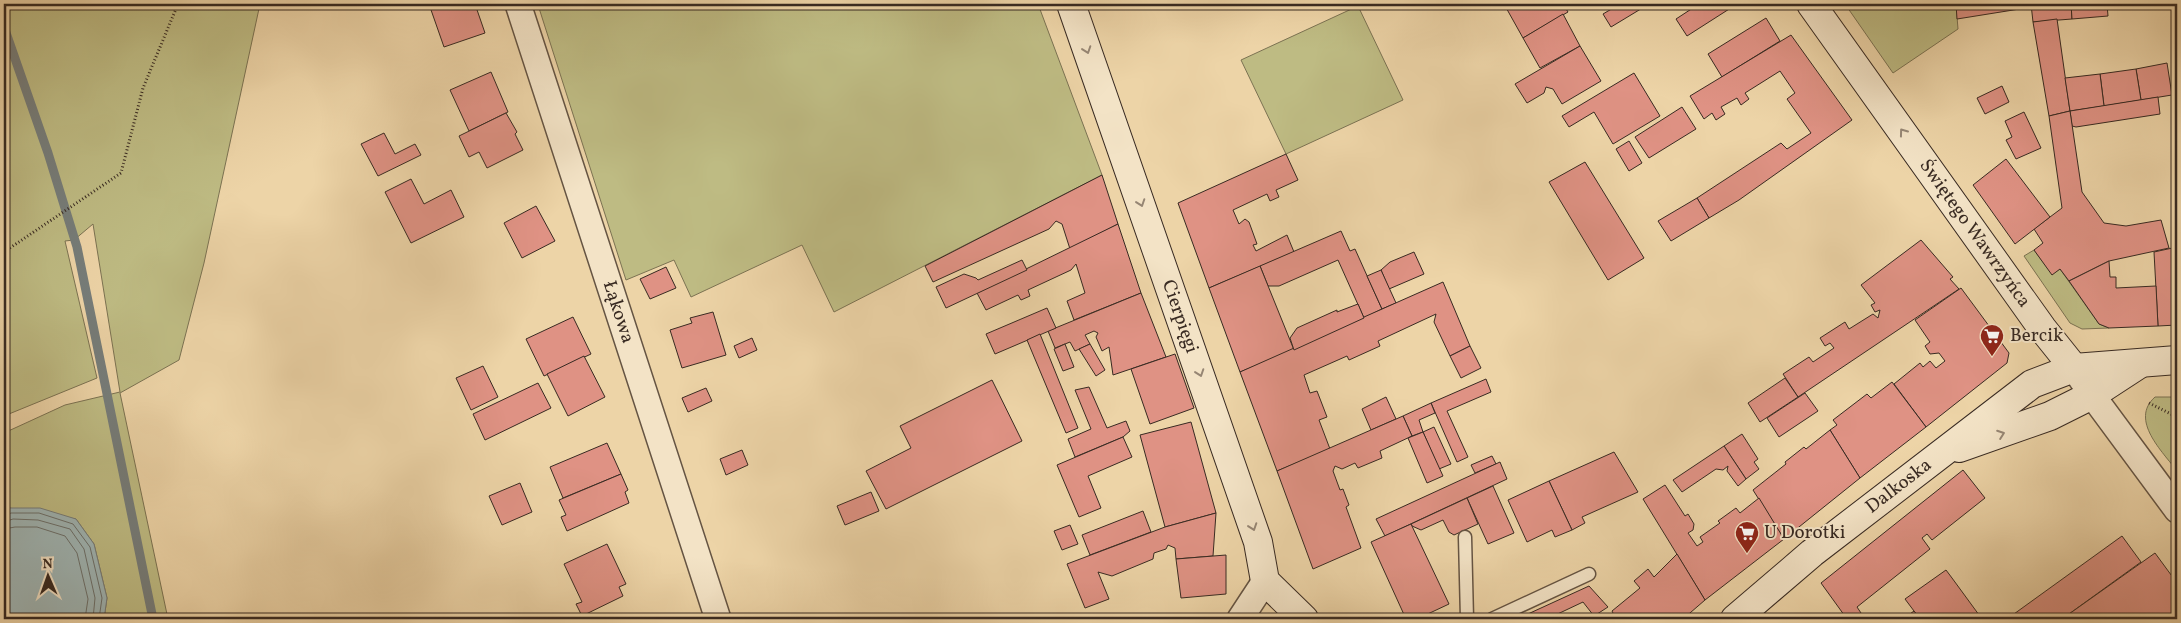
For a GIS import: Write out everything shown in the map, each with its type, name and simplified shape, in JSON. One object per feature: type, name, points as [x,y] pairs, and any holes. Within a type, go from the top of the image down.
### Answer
[{"type":"street","name":"Łąkowa","points":[[518,4],[718,619]]},
{"type":"street","name":"Cierpięgi","points":[[1071,4],[1258,542],[1266,581]]},
{"type":"street","name":"Świętego Wawrzyńca","points":[[1811,4],[2042,328],[2074,368],[2092,396],[2177,510]]},
{"type":"street","name":"Dalkoska","points":[[1738,618],[1812,553],[2032,384],[2074,368],[2177,360]]},
{"type":"street","points":[[1938,455],[2050,416],[2092,396],[2141,363]]},
{"type":"street","points":[[1240,619],[1266,581],[1304,619]]},
{"type":"lane","points":[[1465,538],[1467,619]]},
{"type":"lane","points":[[1492,619],[1589,574]]},
{"type":"path","points":[[4,252],[122,173],[143,88],[178,4]]},
{"type":"path","points":[[2149,403],[2177,417]]},
{"type":"shaded area","points":[[4,4],[260,4],[204,263],[179,360],[120,393],[168,619],[104,619],[107,598],[94,544],[76,519],[9,508],[4,512],[4,433],[65,405],[120,392],[93,224],[74,240],[65,241],[97,378],[4,416]]},
{"type":"shaded area","points":[[549,4],[1038,4],[1102,175],[834,312],[802,245],[691,297],[674,260],[626,280],[539,8]]},
{"type":"shaded area","points":[[1845,4],[1956,4],[1958,29],[1893,73]]},
{"type":"shaded area","points":[[1358,6],[1403,100],[1286,154],[1241,60]]},
{"type":"shaded area","points":[[2034,250],[2052,274],[2060,269],[2099,324],[2109,328],[2082,329],[2070,323],[2024,256]]},
{"type":"shaded area","points":[[2155,397],[2177,397],[2177,471],[2151,436],[2147,426],[2148,406]]},
{"type":"water","points":[[9,508],[40,508],[76,519],[94,544],[107,598],[104,619],[4,619],[4,512]]},
{"type":"building","points":[[440,4],[475,4],[485,33],[444,47],[430,7]]},
{"type":"building","points":[[1504,4],[1563,4],[1568,12],[1523,38]]},
{"type":"building","points":[[1620,4],[1649,4],[1611,27],[1603,14]]},
{"type":"building","points":[[1699,4],[1737,4],[1687,36],[1676,19]]},
{"type":"building","points":[[1956,4],[2031,4],[2032,7],[1957,19]]},
{"type":"building","points":[[2031,4],[2071,4],[2072,19],[2033,22]]},
{"type":"building","points":[[2071,4],[2107,4],[2108,16],[2072,19]]},
{"type":"building","points":[[1563,14],[1580,46],[1540,68],[1523,38]]},
{"type":"building","points":[[1766,18],[1780,41],[1722,77],[1708,54]]},
{"type":"building","points":[[2057,19],[2070,111],[2049,116],[2033,22]]},
{"type":"building","points":[[1791,35],[1852,120],[1739,200],[1709,218],[1697,198],[1781,143],[1787,149],[1811,133],[1787,99],[1795,93],[1780,71],[1745,93],[1749,99],[1741,105],[1737,98],[1721,107],[1725,114],[1716,120],[1712,113],[1704,119],[1690,96]]},
{"type":"building","points":[[1580,46],[1601,81],[1562,104],[1553,89],[1546,87],[1544,93],[1527,103],[1515,84]]},
{"type":"building","points":[[2167,63],[2172,95],[2141,100],[2136,69]]},
{"type":"building","points":[[2136,69],[2141,100],[2104,106],[2100,74]]},
{"type":"building","points":[[491,72],[508,112],[469,131],[450,90]]},
{"type":"building","points":[[1634,73],[1660,116],[1613,144],[1594,112],[1569,127],[1562,116]]},
{"type":"building","points":[[2100,74],[2104,106],[2070,111],[2065,78]]},
{"type":"building","points":[[2002,86],[2009,102],[1985,114],[1977,98]]},
{"type":"building","points":[[2158,97],[2160,114],[2076,127],[2072,126],[2070,111]]},
{"type":"building","points":[[1682,107],[1696,129],[1649,158],[1635,137]]},
{"type":"building","points":[[2070,111],[2082,192],[2104,223],[2126,226],[2161,220],[2169,248],[2109,261],[2069,281],[2060,269],[2052,275],[2034,250],[2043,243],[2034,229],[2062,208],[2049,116]]},
{"type":"building","points":[[2024,112],[2041,148],[2016,159],[2006,140],[2012,137],[2005,121]]},
{"type":"building","points":[[506,113],[517,132],[515,134],[523,150],[487,168],[479,152],[469,157],[459,136]]},
{"type":"building","points":[[384,133],[395,154],[415,144],[421,155],[378,176],[361,144]]},
{"type":"building","points":[[1629,141],[1642,163],[1629,171],[1616,149]]},
{"type":"building","points":[[1286,154],[1298,180],[1276,190],[1279,197],[1270,201],[1267,194],[1233,210],[1239,224],[1245,219],[1249,222],[1257,244],[1253,245],[1256,251],[1287,235],[1294,252],[1209,288],[1178,203]]},
{"type":"building","points":[[2006,159],[2050,217],[2015,244],[1973,185]]},
{"type":"building","points":[[1585,162],[1644,258],[1608,280],[1549,182]]},
{"type":"building","points":[[1102,175],[1118,224],[1070,249],[1062,224],[1056,221],[1049,229],[933,282],[925,266]]},
{"type":"building","points":[[411,179],[424,204],[451,190],[464,217],[411,243],[385,192]]},
{"type":"building","points":[[1697,198],[1709,218],[1671,241],[1658,221]]},
{"type":"building","points":[[536,206],[555,241],[522,258],[504,223]]},
{"type":"building","points":[[1118,224],[1141,293],[1074,320],[1067,301],[1085,293],[1076,264],[1071,270],[1028,290],[1030,296],[1021,300],[1018,295],[986,310],[977,293]]},
{"type":"building","points":[[1341,231],[1350,251],[1355,249],[1382,309],[1364,318],[1338,260],[1279,286],[1268,286],[1260,266]]},
{"type":"building","points":[[1921,240],[1953,277],[1950,279],[1959,289],[1798,397],[1783,374],[1809,357],[1813,362],[1834,348],[1830,343],[1825,346],[1820,338],[1845,322],[1849,329],[1873,314],[1878,318],[1880,310],[1875,312],[1871,305],[1875,303],[1861,285]]},
{"type":"building","points":[[2177,247],[2177,325],[2158,326],[2154,252]]},
{"type":"building","points":[[1414,252],[1424,274],[1389,289],[1381,270],[1390,262]]},
{"type":"building","points":[[1022,260],[1027,270],[946,308],[936,287],[964,274],[978,280]]},
{"type":"building","points":[[2109,261],[2110,277],[2116,277],[2116,288],[2156,286],[2158,326],[2109,328],[2099,324],[2069,281]]},
{"type":"building","points":[[1260,266],[1294,350],[1240,372],[1209,288]]},
{"type":"building","points":[[666,267],[676,288],[650,299],[640,279]]},
{"type":"building","points":[[1381,270],[1396,303],[1382,309],[1367,276]]},
{"type":"building","points":[[1443,282],[1470,346],[1450,356],[1434,322],[1436,314],[1378,341],[1380,346],[1349,360],[1347,356],[1304,375],[1310,393],[1317,391],[1327,417],[1319,420],[1330,449],[1277,471],[1240,372]]},
{"type":"building","points":[[1961,288],[2009,353],[2007,363],[1926,427],[1894,384],[1920,363],[1923,367],[1930,361],[1936,368],[1945,361],[1939,353],[1930,354],[1925,346],[1930,342],[1915,320]]},
{"type":"building","points":[[1141,293],[1166,357],[1113,375],[1109,347],[1102,351],[1096,337],[1098,333],[1094,331],[1085,335],[1090,344],[1075,351],[1070,342],[1055,348],[1048,331]]},
{"type":"building","points":[[1358,304],[1364,318],[1294,350],[1290,338],[1297,328],[1337,310],[1337,312]]},
{"type":"building","points":[[1047,308],[1056,328],[995,354],[986,334]]},
{"type":"building","points":[[713,312],[726,355],[682,368],[670,330],[692,323],[690,318]]},
{"type":"building","points":[[573,317],[591,354],[544,376],[526,339]]},
{"type":"building","points":[[1040,334],[1078,428],[1066,433],[1027,340]]},
{"type":"building","points":[[752,338],[757,350],[739,358],[734,346]]},
{"type":"building","points":[[1065,344],[1074,367],[1063,371],[1054,349]]},
{"type":"building","points":[[1090,344],[1105,370],[1096,376],[1079,349]]},
{"type":"building","points":[[1470,346],[1481,368],[1461,378],[1450,356]]},
{"type":"building","points":[[1175,354],[1194,408],[1150,424],[1131,369]]},
{"type":"building","points":[[584,356],[605,397],[568,416],[547,374]]},
{"type":"building","points":[[483,366],[498,397],[471,410],[456,378]]},
{"type":"building","points":[[1785,378],[1798,397],[1760,422],[1748,403]]},
{"type":"building","points":[[1486,379],[1491,392],[1447,411],[1468,457],[1457,462],[1431,403]]},
{"type":"building","points":[[992,380],[1022,441],[886,509],[866,471],[911,448],[900,426]]},
{"type":"building","points":[[1892,382],[1926,427],[1860,478],[1830,430],[1837,425],[1833,420],[1867,394],[1871,398]]},
{"type":"building","points":[[538,383],[551,408],[485,440],[473,414]]},
{"type":"building","points":[[1089,387],[1107,428],[1126,421],[1130,431],[1123,437],[1075,457],[1068,439],[1091,429],[1075,390]]},
{"type":"building","points":[[706,388],[712,401],[688,412],[682,398]]},
{"type":"building","points":[[1805,393],[1818,411],[1779,437],[1767,418]]},
{"type":"building","points":[[1386,397],[1396,419],[1371,430],[1362,409]]},
{"type":"building","points":[[1431,403],[1435,413],[1419,420],[1423,432],[1412,436],[1403,416]]},
{"type":"building","points":[[1403,416],[1412,436],[1380,451],[1382,458],[1358,468],[1355,463],[1342,469],[1335,466],[1333,471],[1340,490],[1343,489],[1349,505],[1346,507],[1361,548],[1313,569],[1277,471]]},
{"type":"building","points":[[1191,422],[1216,513],[1165,527],[1140,435]]},
{"type":"building","points":[[1434,427],[1451,464],[1439,469],[1423,432]]},
{"type":"building","points":[[1830,430],[1860,478],[1784,539],[1753,490],[1804,447],[1806,449]]},
{"type":"building","points":[[1423,432],[1443,476],[1427,483],[1408,438]]},
{"type":"building","points":[[1742,434],[1758,459],[1754,462],[1759,469],[1746,479],[1724,446]]},
{"type":"building","points":[[1123,437],[1132,457],[1088,476],[1101,508],[1079,517],[1057,465]]},
{"type":"building","points":[[607,443],[621,474],[563,498],[550,467]]},
{"type":"building","points":[[1724,446],[1746,479],[1738,486],[1727,471],[1728,466],[1723,470],[1716,469],[1682,492],[1673,480]]},
{"type":"building","points":[[742,450],[748,465],[726,475],[720,459]]},
{"type":"building","points":[[1614,452],[1638,492],[1582,517],[1585,523],[1572,530],[1549,481]]},
{"type":"building","points":[[1492,456],[1496,464],[1475,473],[1471,465]]},
{"type":"building","points":[[1500,462],[1507,479],[1385,536],[1376,519]]},
{"type":"building","points":[[1963,470],[1985,498],[1932,540],[1927,534],[1922,538],[1930,549],[1857,607],[1865,619],[1847,619],[1821,583]]},
{"type":"building","points":[[621,474],[628,490],[625,492],[629,503],[567,531],[561,517],[566,515],[559,500]]},
{"type":"building","points":[[1549,481],[1572,530],[1555,537],[1552,530],[1527,542],[1508,500]]},
{"type":"building","points":[[520,483],[532,512],[502,525],[489,496]]},
{"type":"building","points":[[1665,485],[1685,516],[1688,514],[1694,524],[1693,530],[1688,533],[1697,546],[1703,542],[1700,537],[1720,523],[1718,521],[1736,508],[1740,513],[1759,498],[1784,539],[1705,600],[1643,499]]},
{"type":"building","points":[[1493,486],[1514,533],[1488,544],[1467,498]]},
{"type":"building","points":[[871,492],[879,511],[845,525],[837,506]]},
{"type":"building","points":[[1467,498],[1478,524],[1454,535],[1449,532],[1443,520],[1421,530],[1411,524]]},
{"type":"building","points":[[1143,511],[1151,532],[1090,555],[1082,535]]},
{"type":"building","points":[[1216,513],[1213,556],[1176,559],[1175,548],[1168,545],[1166,549],[1154,553],[1153,559],[1112,576],[1098,572],[1109,599],[1085,608],[1067,564],[1165,527]]},
{"type":"building","points":[[1411,524],[1449,604],[1417,619],[1406,619],[1371,542]]},
{"type":"building","points":[[1070,525],[1078,544],[1062,550],[1054,531]]},
{"type":"building","points":[[2122,536],[2141,562],[2062,619],[2007,619]]},
{"type":"building","points":[[607,544],[626,584],[619,587],[623,596],[582,616],[576,604],[582,602],[564,564]]},
{"type":"building","points":[[2155,553],[2177,583],[2177,619],[2132,619],[2129,615],[2123,619],[2062,619]]},
{"type":"building","points":[[1677,554],[1705,600],[1683,619],[1616,619],[1612,611],[1640,588],[1634,581],[1648,569],[1654,577]]},
{"type":"building","points":[[1226,555],[1226,594],[1181,598],[1176,559]]},
{"type":"building","points":[[1946,570],[1982,619],[1920,619],[1905,599]]},
{"type":"building","points":[[1589,586],[1608,607],[1594,616],[1583,602],[1547,619],[1517,619]]},
{"type":"building","points":[[1914,611],[1920,619],[1903,619]]},
{"type":"waterway","points":[[4,27],[48,153],[77,247],[153,619]]},
{"type":"place","name":"Bercik","points":[[1992,357]]},
{"type":"place","name":"U Dorotki","points":[[1747,554]]}]
